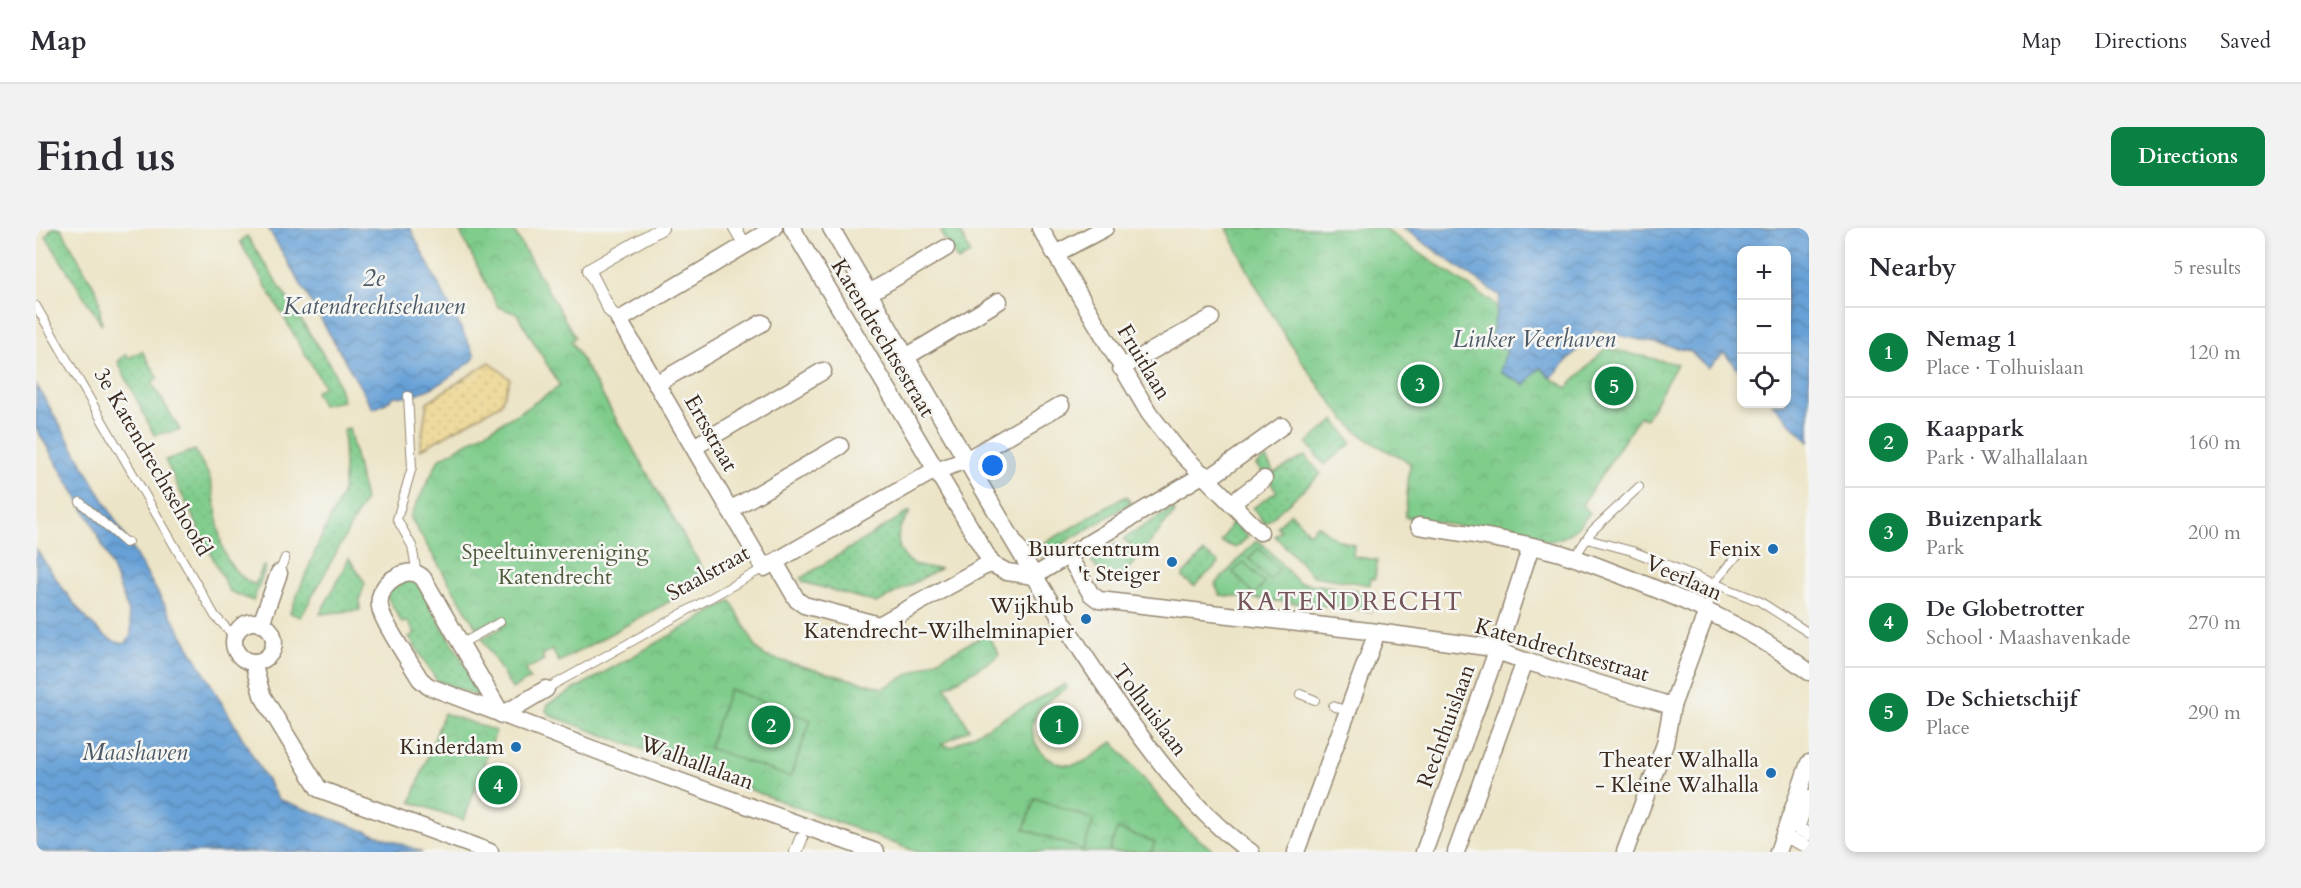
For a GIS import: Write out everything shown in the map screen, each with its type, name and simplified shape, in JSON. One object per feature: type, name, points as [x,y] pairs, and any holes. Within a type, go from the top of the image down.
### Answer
[{"type":"street","points":[[662,228],[589,270],[610,311],[619,320],[774,228]]},
{"type":"street","points":[[735,228],[745,245]]},
{"type":"street","name":"Katendrechtsestraat","points":[[792,228],[935,470],[999,568]]},
{"type":"street","name":"Katendrechtsestraat","points":[[831,228],[1034,576]]},
{"type":"street","name":"Fruitlaan","points":[[1040,228],[1121,368],[1165,436],[1260,532]]},
{"type":"street","points":[[1055,254],[1105,228]]},
{"type":"street","points":[[869,293],[946,248]]},
{"type":"street","points":[[906,357],[999,301]]},
{"type":"street","points":[[1121,368],[1211,318]]},
{"type":"street","name":"Ertsstraat","points":[[619,320],[730,510],[797,600],[804,605],[879,625],[983,567],[999,568]]},
{"type":"street","points":[[657,384],[762,323]]},
{"type":"street","points":[[694,447],[823,371]]},
{"type":"street","points":[[935,470],[966,460],[1061,405]]},
{"type":"street","points":[[999,568],[1034,576],[1206,477],[1282,426]]},
{"type":"street","points":[[730,510],[840,446]]},
{"type":"street","name":"Staalstraat","points":[[770,565],[935,470]]},
{"type":"street","points":[[1232,503],[1264,479]]},
{"type":"street","name":"Veerlaan","points":[[1419,526],[1531,546],[1574,558],[1674,595],[1776,648],[1809,672]]},
{"type":"street","name":"Rechthuislaan","points":[[1424,852],[1497,651],[1531,546]]},
{"type":"street","points":[[999,568],[1014,571],[1019,565],[1021,554]]},
{"type":"street","name":"Katendrechtsestraat","points":[[1068,556],[1091,594],[1099,600],[1486,646],[1525,661],[1672,706]]},
{"type":"street","points":[[261,624],[282,565]]},
{"type":"street","name":"Walhallalaan","points":[[417,574],[405,573],[391,580],[383,590],[380,605],[381,612],[420,679],[432,688],[876,852]]},
{"type":"street","points":[[417,574],[431,589],[502,715]]},
{"type":"street","name":"Tolhuislaan","points":[[1034,576],[1093,671],[1154,753],[1212,822],[1251,852]]},
{"type":"street","points":[[1625,852],[1665,744],[1672,706],[1707,611]]},
{"type":"street","points":[[248,623],[261,624],[272,633],[274,646],[266,658],[253,662],[242,658],[235,649],[234,637],[237,631],[248,623]]},
{"type":"street","points":[[1296,852],[1340,709],[1377,632]]},
{"type":"street","points":[[1456,852],[1525,661]]},
{"type":"street","points":[[253,662],[262,695],[319,789],[490,852]]},
{"type":"street","name":"Staalstraat","points":[[502,715],[546,689]]},
{"type":"street","points":[[1809,763],[1781,844],[1809,847]]},
{"type":"street","points":[[1809,796],[1798,829],[1809,834]]},
{"type":"street","points":[[796,852],[801,839]]},
{"type":"lane","name":"3e Katendrechtsehoofd","points":[[36,306],[218,620],[234,637]]},
{"type":"lane","points":[[408,396],[412,467],[397,519],[412,546],[417,574]]},
{"type":"lane","points":[[1574,558],[1587,539],[1639,487]]},
{"type":"lane","points":[[80,502],[126,543],[128,542]]},
{"type":"lane","points":[[1587,539],[1632,551],[1759,601],[1809,633]]},
{"type":"lane","points":[[1707,611],[1713,584],[1740,552]]},
{"type":"lane","name":"Staalstraat","points":[[546,689],[770,565]]},
{"type":"lane","points":[[461,644],[500,622]]},
{"type":"lane","points":[[1300,694],[1315,700]]},
{"type":"green space","points":[[52,228],[61,228],[98,294],[102,325],[46,237]]},
{"type":"green space","name":"Speeltuinvereniging Katendrecht","points":[[458,228],[512,228],[575,337],[571,341],[709,580],[559,662],[552,650],[542,655],[544,660],[525,670],[530,679],[512,689],[482,638],[502,628],[498,618],[477,629],[410,517],[439,459],[560,386],[517,314],[498,307]]},
{"type":"green space","points":[[948,228],[958,228],[970,252],[958,261],[941,234]]},
{"type":"green space","points":[[1227,228],[1383,228],[1495,304],[1497,312],[1489,346],[1507,349],[1519,381],[1524,385],[1540,367],[1551,378],[1567,388],[1606,348],[1677,364],[1646,419],[1640,416],[1582,505],[1590,513],[1576,529],[1562,538],[1548,541],[1405,517],[1410,463],[1364,437],[1333,405],[1281,329],[1258,290]]},
{"type":"green space","points":[[247,236],[334,371],[343,401],[322,405],[315,392],[324,386],[240,242]]},
{"type":"green space","points":[[142,351],[158,377],[152,383],[180,430],[154,435],[118,362],[126,354],[129,358]]},
{"type":"green space","points":[[1335,420],[1352,443],[1324,465],[1308,442]]},
{"type":"green space","points":[[349,428],[365,500],[301,617],[290,613],[318,544],[342,494],[344,429]]},
{"type":"green space","points":[[195,450],[210,479],[220,538],[230,564],[240,575],[255,585],[263,566],[266,567],[253,601],[229,591],[165,460]]},
{"type":"green space","points":[[1305,456],[1321,474],[1265,524],[1253,508],[1277,491],[1256,465],[1266,458],[1274,473]]},
{"type":"green space","points":[[1126,496],[1131,503],[1041,557],[1036,548]]},
{"type":"green space","points":[[1173,508],[1175,512],[1141,554],[1123,539]]},
{"type":"green space","points":[[910,511],[899,531],[900,549],[909,561],[916,565],[941,568],[877,603],[803,582],[801,578]]},
{"type":"green space","points":[[1291,513],[1309,533],[1317,525],[1336,539],[1354,545],[1353,556],[1377,560],[1375,579],[1371,578],[1370,585],[1313,576],[1275,536],[1281,530],[1277,526]]},
{"type":"green space","points":[[1232,521],[1248,537],[1236,548],[1221,542]]},
{"type":"green space","points":[[1256,541],[1260,541],[1298,582],[1372,593],[1371,611],[1220,595],[1215,585]]},
{"type":"green space","points":[[1117,543],[1137,559],[1118,581],[1104,579],[1091,560]]},
{"type":"green space","points":[[1259,548],[1279,570],[1269,580],[1249,558]]},
{"type":"green space","points":[[1204,552],[1219,563],[1194,586],[1183,578],[1183,575]]},
{"type":"green space","points":[[349,558],[365,583],[360,598],[360,610],[320,614]]},
{"type":"green space","points":[[1244,562],[1265,584],[1254,594],[1233,572]]},
{"type":"green space","points":[[408,580],[418,584],[481,692],[479,695],[437,681],[409,637],[415,633],[407,621],[402,623],[387,596],[393,586]]},
{"type":"green space","points":[[731,601],[756,647],[764,656],[883,688],[987,634],[999,654],[996,658],[946,687],[969,729],[942,744],[951,747],[1065,684],[1067,688],[1044,704],[1033,721],[1032,732],[1040,750],[1056,762],[1066,765],[1077,764],[1091,758],[1113,742],[1184,827],[1215,852],[917,852],[552,716],[546,711],[548,704]]},
{"type":"green space","points":[[729,689],[811,720],[790,777],[709,748]]},
{"type":"green space","points":[[444,713],[496,731],[464,820],[411,802]]},
{"type":"green space","points":[[1035,798],[1094,820],[1083,850],[1024,829]]},
{"type":"green space","points":[[1117,829],[1155,842],[1151,852],[1109,852]]},
{"type":"sand","points":[[490,362],[510,379],[501,404],[420,450],[427,402]]},
{"type":"water","name":"2e Katendrechtsehaven","points":[[268,228],[410,228],[475,356],[473,360],[426,391],[394,396],[373,409]]},
{"type":"water","name":"Linker Veerhaven","points":[[1403,228],[1809,228],[1809,442],[1776,408],[1791,408],[1791,246],[1737,246],[1737,368],[1724,353],[1708,368],[1690,351],[1596,330],[1551,378],[1540,367],[1525,385],[1500,372],[1507,349],[1489,346],[1500,296]]},
{"type":"water","name":"Maashaven","points":[[36,384],[278,799],[423,852],[36,852],[36,549],[76,606],[102,633],[114,641],[126,643],[131,635],[131,624],[124,599],[92,523],[36,428]]},
{"type":"place","name":"Buizenpark","points":[[1420,384]]},
{"type":"place","name":"De Schietschijf","points":[[1614,386]]},
{"type":"place","name":"Fenix","points":[[1773,549]]},
{"type":"place","name":"Buurtcentrum 't Steiger","points":[[1172,562]]},
{"type":"place","name":"Wijkhub Katendrecht-Wilhelminapier","points":[[1086,619]]},
{"type":"place","name":"Kaappark","points":[[771,725]]},
{"type":"place","name":"Nemag 1","points":[[1059,725]]},
{"type":"place","name":"Kinderdam","points":[[516,747]]},
{"type":"place","name":"Theater Walhalla - Kleine Walhalla","points":[[1771,773]]},
{"type":"place","name":"De Globetrotter","points":[[498,785]]},
{"type":"district","name":"KATENDRECHT","points":[[1350,601]]}]
